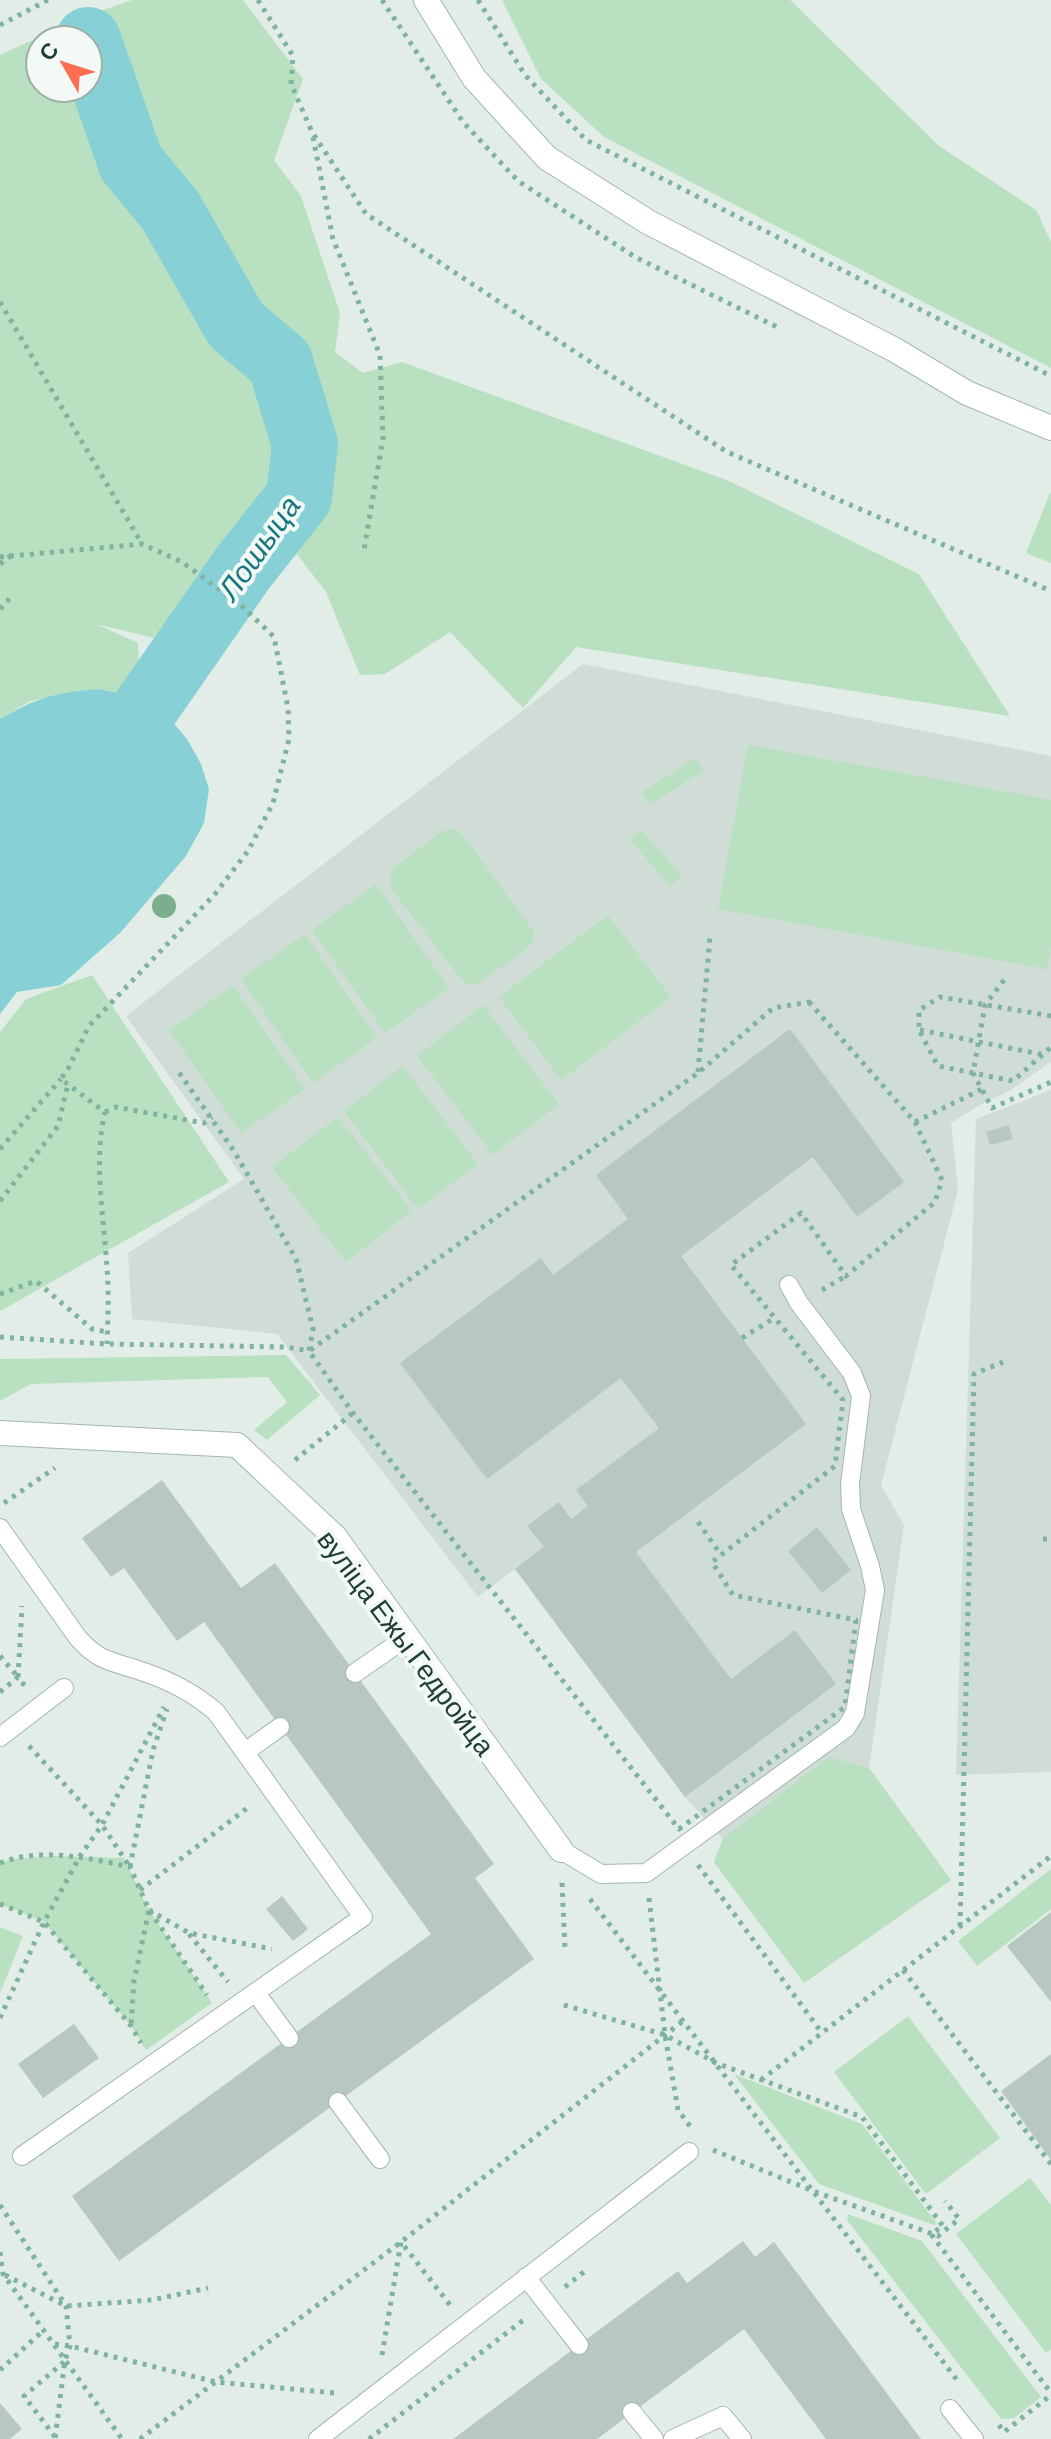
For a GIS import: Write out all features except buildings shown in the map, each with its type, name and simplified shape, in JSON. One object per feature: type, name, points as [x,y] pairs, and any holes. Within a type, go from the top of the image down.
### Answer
[{"type":"street","points":[[426,0],[474,78],[547,158],[648,222],[895,350],[967,393],[1051,428]]},
{"type":"street","name":"вуліца Ежы Гедройца","points":[[0,1433],[237,1445],[335,1537],[561,1850]]},
{"type":"lane","points":[[561,1850],[601,1874],[646,1873],[681,1837],[846,1728],[855,1713],[875,1590],[851,1509],[850,1484],[861,1396],[852,1373],[789,1285]]},
{"type":"lane","points":[[0,1528],[92,1654],[176,1685],[201,1698],[216,1712],[363,1917],[22,2156]]},
{"type":"lane","points":[[355,1673],[407,1637]]},
{"type":"lane","points":[[6,1732],[64,1688]]},
{"type":"lane","points":[[245,1752],[280,1727]]},
{"type":"lane","points":[[256,1993],[289,2038]]},
{"type":"lane","points":[[338,2102],[380,2159]]},
{"type":"lane","points":[[318,2439],[696,2149]]},
{"type":"lane","points":[[526,2277],[579,2345]]},
{"type":"lane","points":[[950,2409],[974,2439]]},
{"type":"lane","points":[[632,2412],[654,2439]]},
{"type":"lane","points":[[673,2439],[723,2416],[742,2439]]},
{"type":"path","points":[[0,25],[48,0]]},
{"type":"path","points":[[258,0],[293,56],[291,84],[312,132],[366,214],[727,452],[1051,591]]},
{"type":"path","points":[[478,0],[525,75],[586,140],[1051,376]]},
{"type":"path","points":[[312,132],[333,239],[380,355],[383,438],[364,550]]},
{"type":"path","points":[[0,302],[142,544]]},
{"type":"path","points":[[0,557],[142,544],[198,572],[243,607],[274,637],[288,708],[289,739],[273,803],[248,851],[215,894],[89,1026],[61,1079],[0,1149]]},
{"type":"path","points":[[0,564],[12,554]]},
{"type":"path","points":[[0,609],[10,598]]},
{"type":"path","points":[[698,1073],[710,937]]},
{"type":"path","points":[[1004,980],[985,1005],[973,1073],[992,1108],[1051,1082]]},
{"type":"path","points":[[1051,1016],[940,997],[919,1010],[919,1030],[938,1066],[1013,1081],[1051,1047]]},
{"type":"path","points":[[309,1351],[698,1073],[773,1008],[809,1002],[915,1122],[942,1180],[935,1202],[846,1276],[801,1213],[731,1265],[843,1400],[835,1466],[712,1562],[733,1595],[856,1620],[845,1707],[681,1837]]},
{"type":"path","points":[[919,1030],[1044,1055]]},
{"type":"path","points":[[178,1071],[212,1117],[296,1259],[313,1329],[309,1351]]},
{"type":"path","points":[[61,1079],[105,1112]]},
{"type":"path","points":[[0,1201],[58,1126],[68,1084]]},
{"type":"path","points":[[915,1122],[982,1089]]},
{"type":"path","points":[[105,1112],[116,1107],[204,1123],[212,1117]]},
{"type":"path","points":[[105,1112],[100,1165],[108,1270],[107,1344]]},
{"type":"path","points":[[0,1294],[36,1281],[92,1329],[107,1332]]},
{"type":"path","points":[[0,1337],[107,1344],[286,1347],[309,1351],[353,1413],[681,1837],[822,2033]]},
{"type":"path","points":[[960,1926],[974,1374],[1003,1362]]},
{"type":"path","points":[[271,1479],[353,1413]]},
{"type":"path","points":[[0,1506],[66,1460]]},
{"type":"path","points":[[698,1522],[721,1555]]},
{"type":"path","points":[[1043,1539],[1051,1539]]},
{"type":"path","points":[[0,1692],[18,1677],[23,1600],[32,1573]]},
{"type":"path","points":[[0,1656],[32,1694]]},
{"type":"path","points":[[0,2018],[44,1922],[80,1856],[102,1825],[176,1685]]},
{"type":"path","points":[[130,1867],[153,1750],[176,1685]]},
{"type":"path","points":[[6,1732],[102,1825],[130,1867],[149,1910],[212,2003]]},
{"type":"path","points":[[140,1890],[272,1789]]},
{"type":"path","points":[[561,1850],[565,1949]]},
{"type":"path","points":[[0,1863],[12,1859],[80,1856],[130,1867]]},
{"type":"path","points":[[760,2080],[1050,1858]]},
{"type":"path","points":[[646,1873],[665,2035],[678,2110]]},
{"type":"path","points":[[586,1894],[967,2394]]},
{"type":"path","points":[[0,1904],[44,1922],[131,2026],[146,2050]]},
{"type":"path","points":[[149,1910],[189,1933],[283,1951]]},
{"type":"path","points":[[131,2026],[134,1981],[149,1910]]},
{"type":"path","points":[[189,1933],[232,1988]]},
{"type":"path","points":[[903,1970],[1051,2164]]},
{"type":"path","points":[[564,2005],[665,2035],[716,2063],[862,2117],[943,2226],[931,2234]]},
{"type":"path","points":[[140,2439],[401,2242],[683,2021]]},
{"type":"path","points":[[696,2149],[938,2236],[959,2219],[945,2201]]},
{"type":"path","points":[[0,2205],[66,2306],[70,2346],[65,2360],[55,2438]]},
{"type":"path","points":[[931,2234],[1051,2394],[1004,2432],[996,2421]]},
{"type":"path","points":[[401,2242],[465,2325]]},
{"type":"path","points":[[55,2344],[216,2382],[374,2397],[401,2242]]},
{"type":"path","points":[[0,2252],[1,2274],[45,2329],[122,2439]]},
{"type":"path","points":[[1,2274],[66,2306],[152,2300],[208,2288]]},
{"type":"path","points":[[0,2370],[45,2329]]},
{"type":"path","points":[[55,2438],[24,2396],[65,2360]]},
{"type":"shaded area","points":[[583,664],[1051,756],[1051,1062],[1009,1091],[951,1123],[958,1190],[881,1485],[904,1525],[869,1768],[951,1880],[804,1983],[714,1862],[723,1839],[685,1797],[515,1569],[478,1597],[277,1334],[132,1319],[128,1253],[244,1179],[126,1016]]},
{"type":"shaded area","points":[[1051,1090],[1051,1772],[956,1775],[976,1119]]},
{"type":"green space","points":[[132,0],[243,0],[303,79],[274,160],[301,196],[340,313],[335,352],[363,373],[402,362],[729,481],[919,574],[1010,716],[576,647],[523,708],[450,632],[385,674],[360,675],[326,592],[284,537],[218,613],[183,645],[96,624],[138,643],[139,665],[132,696],[99,689],[30,701],[0,719],[0,55],[24,44],[24,104],[104,104],[104,24],[67,24]]},
{"type":"green space","points":[[502,0],[790,0],[939,146],[1036,210],[1051,242],[1051,368],[604,137],[541,79]]},
{"type":"green space","points":[[1051,493],[1051,563],[1026,553]]},
{"type":"green space","points":[[748,745],[1051,800],[1051,947],[1047,969],[718,909]]},
{"type":"green space","points":[[695,758],[703,771],[651,804],[642,792]]},
{"type":"green space","points":[[449,829],[457,830],[464,836],[534,932],[528,948],[476,985],[466,983],[459,977],[393,891],[391,884],[395,867]]},
{"type":"green space","points":[[641,830],[682,876],[670,886],[630,840]]},
{"type":"green space","points":[[376,884],[449,988],[385,1033],[312,930]]},
{"type":"green space","points":[[608,915],[671,997],[561,1080],[499,997]]},
{"type":"green space","points":[[305,934],[377,1038],[313,1083],[241,979]]},
{"type":"green space","points":[[92,975],[229,1182],[0,1311],[0,1032],[26,999]]},
{"type":"green space","points":[[233,986],[305,1089],[241,1133],[169,1030]]},
{"type":"green space","points":[[483,1005],[559,1104],[493,1155],[417,1056]]},
{"type":"green space","points":[[403,1066],[478,1164],[418,1209],[344,1111]]},
{"type":"green space","points":[[338,1117],[412,1211],[346,1262],[272,1167]]},
{"type":"green space","points":[[286,1355],[320,1395],[267,1440],[254,1430],[287,1402],[268,1377],[31,1384],[0,1401],[0,1359]]},
{"type":"green space","points":[[829,1757],[869,1768],[951,1880],[804,1983],[714,1862],[723,1839]]},
{"type":"green space","points":[[55,1856],[124,1858],[149,1910],[212,2003],[146,2050],[131,2026],[44,1922],[0,1904],[0,1863],[12,1859]]},
{"type":"green space","points":[[1051,1869],[1051,1909],[977,1966],[958,1941]]},
{"type":"green space","points":[[0,1927],[23,1936],[0,1993]]},
{"type":"green space","points":[[908,2016],[1000,2138],[926,2194],[834,2072]]},
{"type":"green space","points":[[734,2074],[862,2124],[937,2224],[819,2184]]},
{"type":"green space","points":[[1030,2178],[1051,2205],[1051,2349],[1046,2353],[956,2234]]},
{"type":"green space","points":[[848,2214],[922,2241],[1041,2397],[1014,2418],[1001,2419],[847,2220]]},
{"type":"water","points":[[99,689],[132,696],[165,713],[187,739],[201,764],[209,789],[204,823],[186,856],[120,933],[61,985],[17,992],[0,1014],[0,719],[47,697]]},
{"type":"waterway","name":"Лошыца","points":[[0,901],[64,825],[243,568],[299,497],[305,444],[280,362],[236,325],[170,210],[131,163],[104,86]]}]
